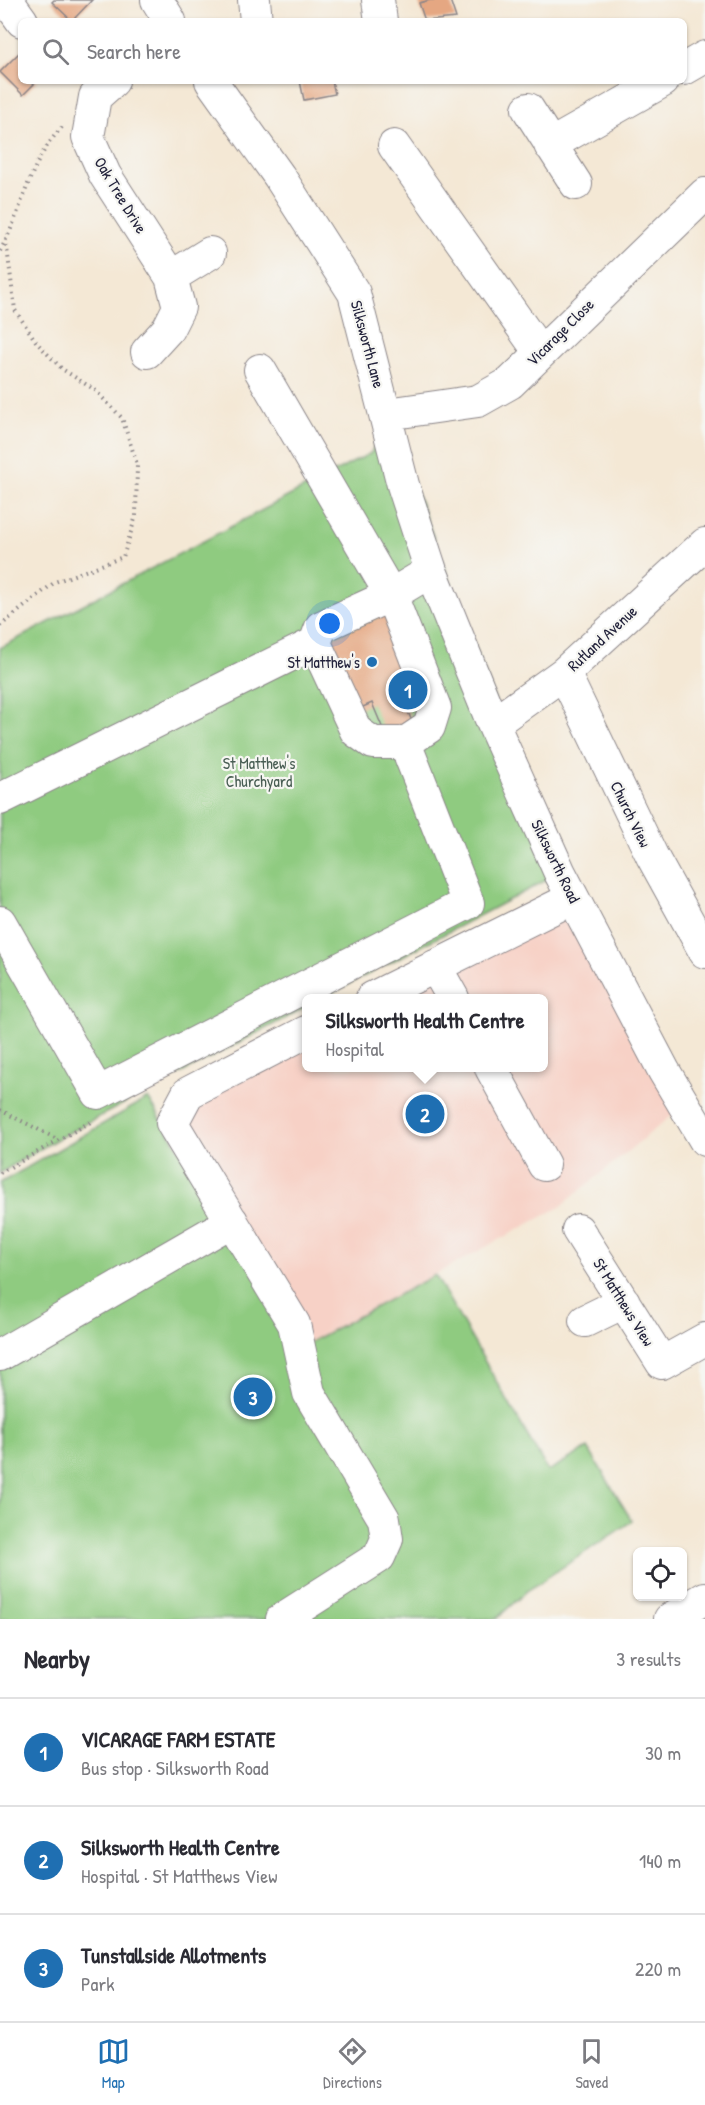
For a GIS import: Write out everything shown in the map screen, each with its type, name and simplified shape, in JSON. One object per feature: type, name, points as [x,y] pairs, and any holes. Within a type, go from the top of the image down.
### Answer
[{"type":"street","points":[[7,0],[20,18]]},
{"type":"street","points":[[157,0],[168,18]]},
{"type":"street","points":[[254,0],[256,18]]},
{"type":"street","points":[[378,0],[381,18]]},
{"type":"street","points":[[687,67],[705,57]]},
{"type":"street","name":"Silksworth Lane","points":[[213,84],[279,176],[354,293],[387,414],[403,485],[431,571]]},
{"type":"street","points":[[550,145],[658,84]]},
{"type":"street","name":"Oak Tree Drive","points":[[95,86],[88,137],[105,175],[171,277],[179,307],[168,329],[147,352]]},
{"type":"street","points":[[528,109],[576,184]]},
{"type":"street","points":[[394,146],[540,351]]},
{"type":"street","name":"Vicarage Close","points":[[387,414],[478,401],[510,383],[540,351],[705,194]]},
{"type":"street","points":[[171,277],[210,253]]},
{"type":"street","points":[[261,370],[391,595],[435,708],[429,727],[405,743],[373,743],[356,731],[315,643]]},
{"type":"street","name":"Rutland Avenue","points":[[493,724],[564,674],[705,544]]},
{"type":"street","points":[[0,799],[315,643],[321,627],[391,595],[431,571]]},
{"type":"street","name":"Silksworth Road","points":[[431,571],[493,724],[573,898],[695,1099],[705,1140]]},
{"type":"street","name":"Church View","points":[[564,674],[652,856],[705,952]]},
{"type":"street","points":[[0,922],[98,1093],[468,903],[405,743]]},
{"type":"street","points":[[382,994],[573,898]]},
{"type":"street","points":[[435,966],[450,994]]},
{"type":"street","points":[[282,1619],[380,1557],[387,1539],[384,1519],[309,1393],[294,1324],[172,1123],[188,1094],[302,1034]]},
{"type":"street","points":[[493,1072],[544,1164]]},
{"type":"street","points":[[0,1354],[232,1221]]},
{"type":"street","name":"St Matthews View","points":[[578,1230],[662,1363],[705,1340]]},
{"type":"street","points":[[585,1321],[624,1302]]},
{"type":"street","points":[[670,1619],[705,1598]]},
{"type":"path","points":[[0,251],[23,191],[44,146],[95,86]]},
{"type":"path","points":[[0,626],[55,582],[123,557],[136,516],[137,464],[122,417],[95,390],[62,369],[37,343],[15,310],[6,240]]},
{"type":"path","points":[[0,1110],[57,1139]]},
{"type":"shaded area","points":[[573,898],[684,1105],[560,1207],[301,1347],[172,1123],[302,1035],[302,1072],[548,1072],[548,994],[380,994]]},
{"type":"green space","name":"St Matthew's Churchyard","points":[[387,414],[560,873],[331,994],[302,994],[302,1009],[57,1139],[0,1173],[0,648],[371,453]]},
{"type":"green space","points":[[148,1098],[301,1347],[435,1275],[548,1471],[588,1448],[632,1521],[527,1591],[496,1619],[0,1619],[0,1183]]},
{"type":"building","points":[[54,0],[92,0],[75,18],[69,18],[52,2]]},
{"type":"building","points":[[430,0],[450,0],[456,18],[424,18],[419,3]]},
{"type":"building","points":[[18,54],[18,84],[34,84],[23,95],[0,72]]},
{"type":"building","points":[[301,84],[333,84],[335,94],[304,100]]},
{"type":"building","name":"St Matthew's","points":[[387,613],[416,686],[400,692],[413,724],[386,736],[372,703],[356,710],[328,639]]},
{"type":"place","name":"St Matthew's","points":[[372,662]]},
{"type":"place","name":"VICARAGE FARM ESTATE","points":[[408,690]]},
{"type":"place","name":"Silksworth Health Centre","points":[[425,1114]]},
{"type":"place","name":"Tunstallside Allotments","points":[[253,1397]]}]
